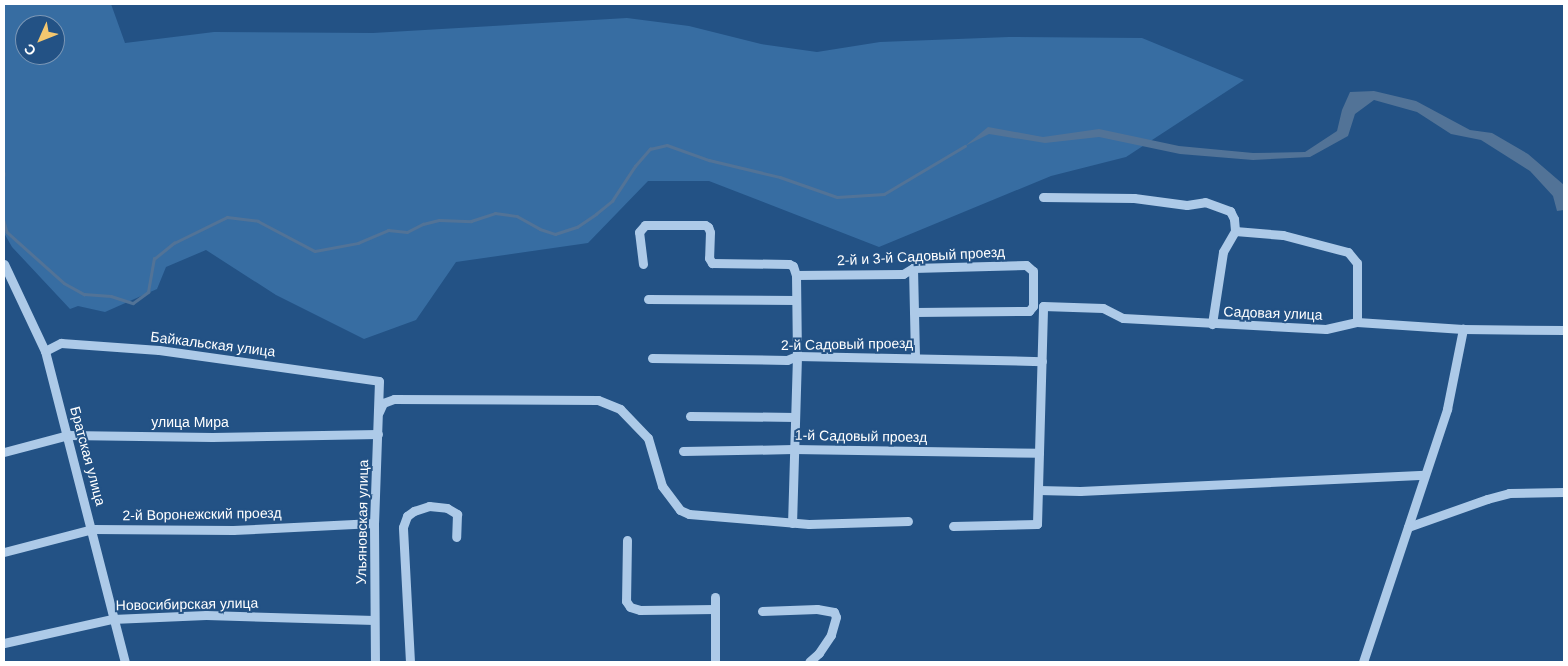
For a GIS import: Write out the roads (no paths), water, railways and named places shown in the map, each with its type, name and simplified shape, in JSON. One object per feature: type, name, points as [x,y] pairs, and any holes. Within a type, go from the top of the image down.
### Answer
[{"type":"street","points":[[1043,197],[1134,198],[1188,206],[1205,202],[1230,211],[1234,219],[1235,231],[1223,252],[1212,324]]},
{"type":"street","points":[[642,264],[639,232],[645,225],[705,225],[710,232],[709,258],[712,263],[789,264],[793,266],[796,275],[797,356],[792,523]]},
{"type":"street","points":[[1235,231],[1282,235],[1348,252],[1357,262],[1356,322]]},
{"type":"street","name":"Братская улица","points":[[4,264],[45,351],[93,529],[112,619],[125,662]]},
{"type":"street","name":"2-й и 3-й Садовый проезд","points":[[796,275],[903,274],[913,268],[1026,265],[1032,271],[1033,306],[1029,311],[914,312]]},
{"type":"street","points":[[913,268],[915,357]]},
{"type":"street","points":[[648,300],[796,300]]},
{"type":"street","name":"Садовая улица","points":[[1042,360],[1043,306],[1103,308],[1123,318],[1212,324],[1326,329],[1356,322],[1463,328],[1564,330]]},
{"type":"street","points":[[1363,662],[1447,409],[1463,328]]},
{"type":"street","name":"Байкальская улица","points":[[45,351],[60,343],[159,350],[379,382]]},
{"type":"street","name":"2-й Садовый проезд","points":[[652,358],[787,360],[797,356],[1042,360]]},
{"type":"street","points":[[953,526],[1037,524],[1042,360]]},
{"type":"street","name":"Ульяновская улица","points":[[375,662],[374,522],[379,382]]},
{"type":"street","points":[[378,413],[384,403],[394,399],[598,400],[620,409],[648,438],[662,486],[680,510],[700,516],[792,523],[908,521]]},
{"type":"street","points":[[690,416],[795,417]]},
{"type":"street","name":"улица Мира","points":[[4,452],[68,435],[212,437],[378,434]]},
{"type":"street","name":"1-й Садовый проезд","points":[[683,451],[793,449],[1039,453]]},
{"type":"street","points":[[1038,490],[1084,491],[1425,475]]},
{"type":"street","points":[[1408,527],[1486,498],[1509,493],[1564,492]]},
{"type":"street","points":[[410,662],[403,526],[407,516],[414,510],[429,506],[448,508],[456,514],[456,537]]},
{"type":"street","name":"2-й Воронежский проезд","points":[[4,552],[93,529],[233,530],[374,522]]},
{"type":"street","points":[[627,540],[626,601],[630,607],[640,610],[715,609]]},
{"type":"street","points":[[715,597],[715,662]]},
{"type":"street","points":[[762,611],[817,609],[834,612],[836,616],[831,635],[820,653],[809,662]]},
{"type":"street","name":"Новосибирская улица","points":[[4,644],[112,619],[206,615],[374,620]]},
{"type":"waterway","points":[[4,221],[7,232],[64,283],[84,294],[111,296],[133,303],[148,292],[154,259],[174,243],[227,217],[258,221],[315,251],[358,243],[388,230],[407,232],[423,224],[439,220],[471,221],[495,213],[517,216],[540,229],[555,234],[577,227],[596,214],[612,201],[635,166],[650,149],[667,145],[709,160],[780,177],[837,197],[884,194],[965,146]]}]
